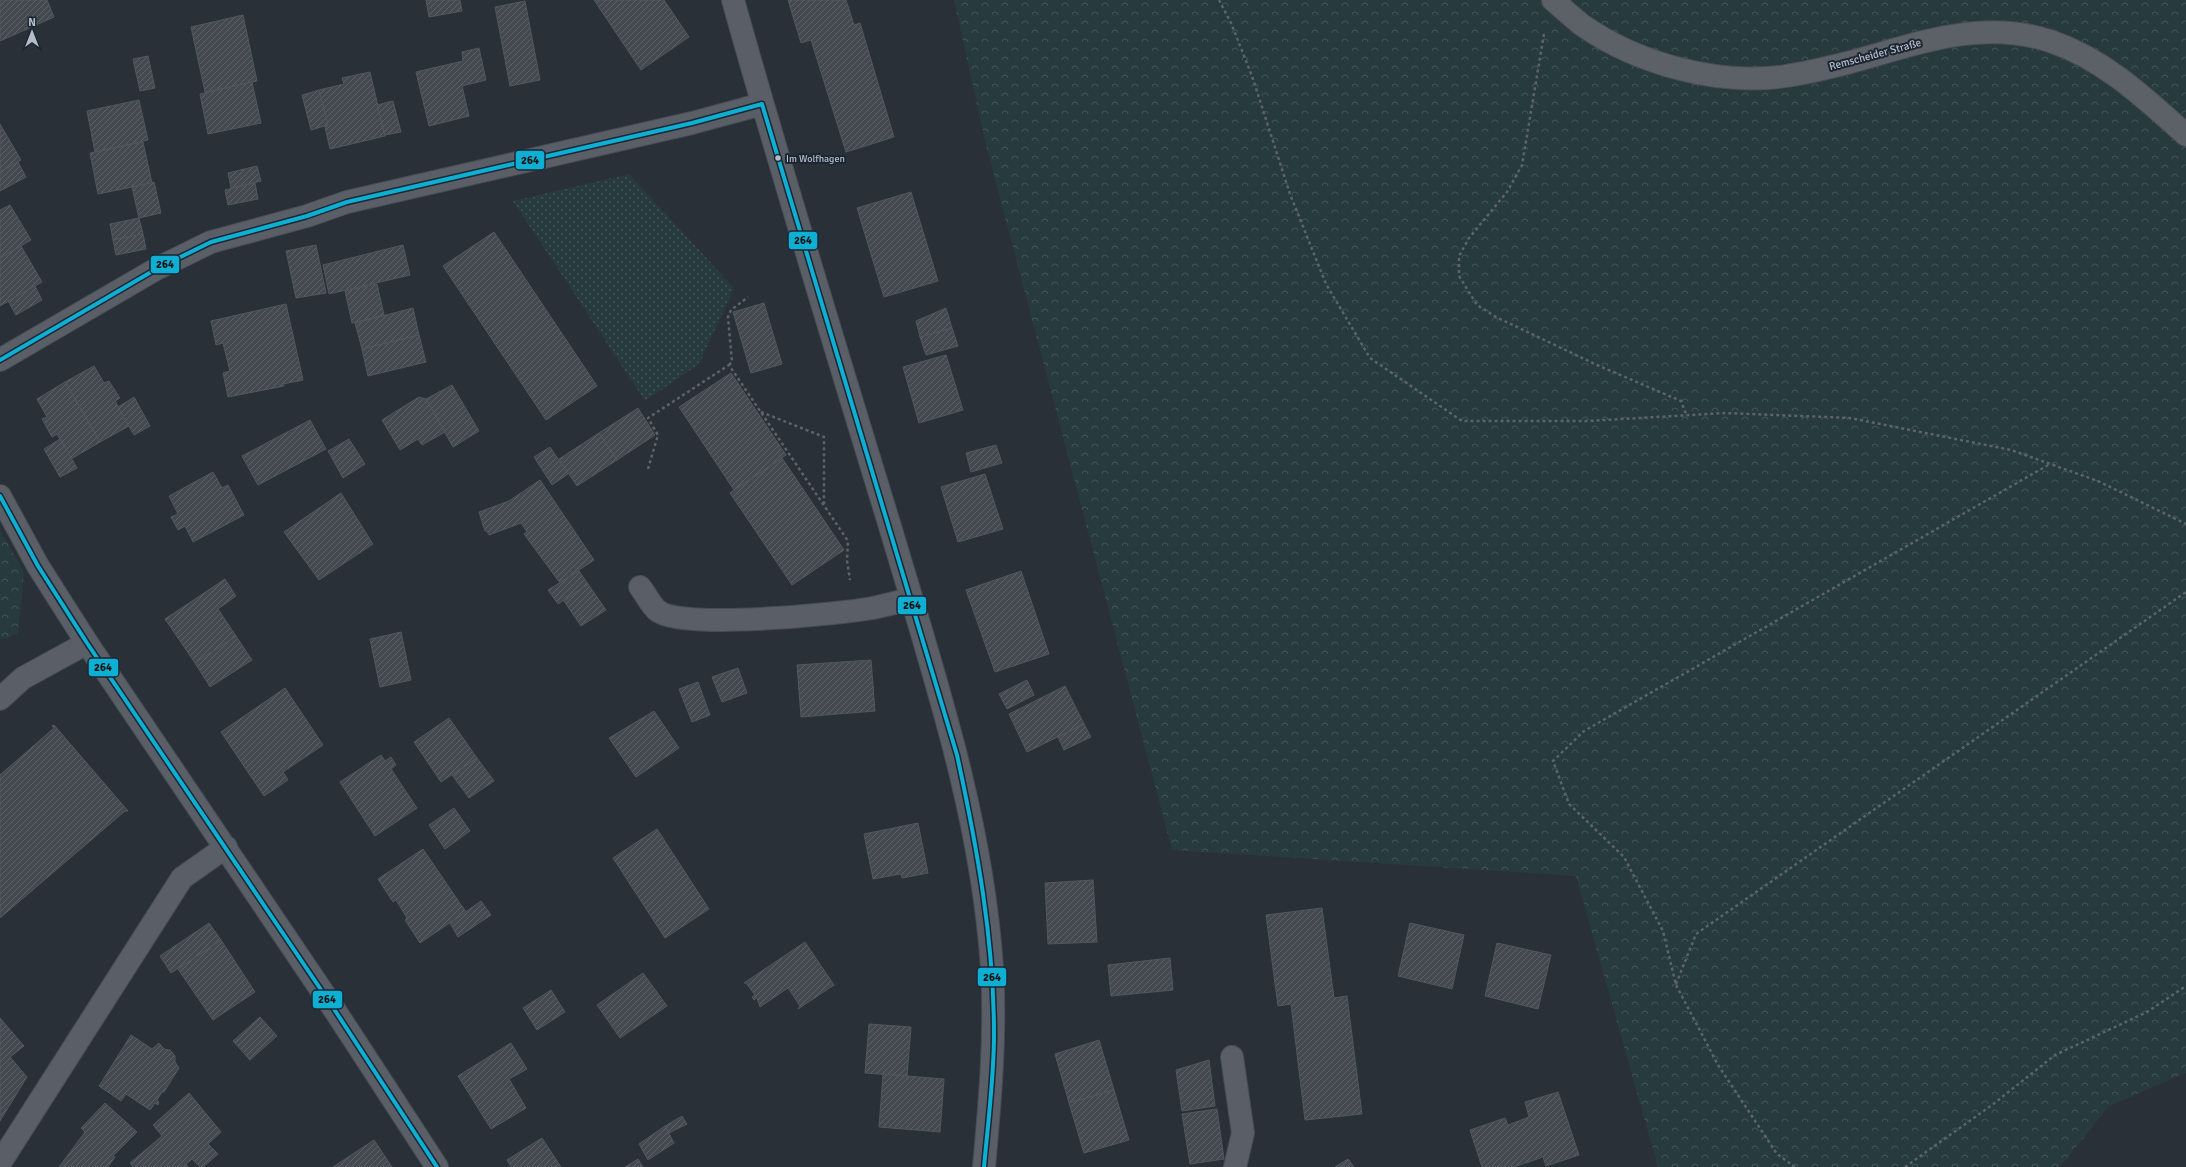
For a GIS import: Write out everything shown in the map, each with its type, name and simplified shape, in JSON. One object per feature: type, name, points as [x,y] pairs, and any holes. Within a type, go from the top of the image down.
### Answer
[{"type":"main road","name":"Remscheider Straße","points":[[1557,4],[1592,31],[1635,54],[1678,68],[1727,77],[1785,76],[1848,63],[1913,43],[1960,34],[1981,32],[2028,36],[2069,48],[2101,65],[2148,100],[2186,135]]},
{"type":"street","points":[[733,0],[762,104],[957,755],[973,829],[985,903],[992,966],[994,1035],[984,1167]]},
{"type":"street","points":[[0,360],[158,268],[211,242],[307,216],[347,202],[692,122],[762,104]]},
{"type":"street","points":[[0,496],[38,566],[87,643],[226,847],[438,1167]]},
{"type":"street","points":[[640,587],[659,612],[683,620],[720,621],[855,610],[911,599]]},
{"type":"street","points":[[0,699],[23,678],[87,643]]},
{"type":"street","points":[[0,1163],[182,878],[226,847]]},
{"type":"street","points":[[1232,1057],[1243,1133],[1235,1167]]},
{"type":"path","points":[[1219,0],[1231,23],[1252,76],[1290,194],[1326,284],[1370,358],[1462,421],[1588,421],[1686,414],[1725,413],[1850,418],[2011,450],[2098,481],[2186,524]]},
{"type":"path","points":[[1557,4],[1546,27],[1522,166],[1506,192],[1469,238],[1459,256],[1459,276],[1477,305],[1496,317],[1591,362],[1681,401],[1686,414]]},
{"type":"path","points":[[648,469],[658,435],[648,418],[730,365],[732,362],[728,317],[731,310],[748,297]]},
{"type":"path","points":[[730,365],[848,541],[847,561],[855,610]]},
{"type":"path","points":[[761,412],[824,437],[824,505]]},
{"type":"path","points":[[1795,1167],[1777,1154],[1718,1065],[1676,985],[1663,931],[1624,857],[1569,804],[1553,761],[1584,731],[2050,464]]},
{"type":"path","points":[[1676,985],[1696,934],[2186,592]]},
{"type":"path","points":[[1905,1167],[1992,1104],[2055,1055],[2147,1012],[2186,986]]},
{"type":"green space","points":[[954,0],[2186,0],[2186,1073],[2109,1106],[2060,1167],[1658,1167],[1576,876],[1172,850],[986,145]]},
{"type":"green space","points":[[629,174],[734,288],[699,364],[645,401],[513,201]]},
{"type":"green space","points":[[0,530],[24,572],[18,633],[2,640],[0,637]]},
{"type":"building","points":[[0,0],[47,0],[54,17],[0,41]]},
{"type":"building","points":[[426,0],[460,0],[462,11],[429,17]]},
{"type":"building","points":[[594,0],[664,0],[689,37],[641,70]]},
{"type":"building","points":[[788,0],[846,0],[854,25],[860,23],[894,137],[846,152],[811,40],[801,43]]},
{"type":"building","points":[[525,1],[540,80],[510,86],[495,7]]},
{"type":"building","points":[[243,15],[257,81],[205,92],[191,27]]},
{"type":"building","points":[[479,48],[486,80],[462,86],[469,116],[429,126],[416,72],[463,61],[462,52]]},
{"type":"building","points":[[148,56],[155,88],[140,91],[133,59]]},
{"type":"building","points":[[370,72],[385,136],[330,149],[325,127],[328,125],[319,90],[344,84],[342,78]]},
{"type":"building","points":[[252,82],[261,123],[208,134],[200,94]]},
{"type":"building","points":[[319,90],[328,125],[311,130],[302,95]]},
{"type":"building","points":[[139,100],[148,140],[95,152],[87,111]]},
{"type":"building","points":[[393,101],[401,132],[385,135],[377,105]]},
{"type":"building","points":[[0,124],[21,160],[0,172]]},
{"type":"building","points":[[143,142],[152,183],[98,194],[90,153]]},
{"type":"building","points":[[18,162],[26,177],[0,191],[0,172]]},
{"type":"building","points":[[257,166],[261,181],[231,188],[228,173]]},
{"type":"building","points":[[154,182],[161,213],[139,218],[132,187]]},
{"type":"building","points":[[255,183],[258,199],[228,205],[225,190]]},
{"type":"building","points":[[911,192],[938,281],[884,297],[857,208]]},
{"type":"building","points":[[10,205],[31,240],[0,258],[0,210]]},
{"type":"building","points":[[139,218],[143,234],[113,240],[110,224]]},
{"type":"building","points":[[494,232],[597,386],[546,420],[443,266]]},
{"type":"building","points":[[143,234],[146,249],[116,255],[113,240]]},
{"type":"building","points":[[316,245],[326,293],[296,298],[286,251]]},
{"type":"building","points":[[403,245],[410,275],[329,294],[323,265]]},
{"type":"building","points":[[21,246],[42,282],[0,306],[0,258]]},
{"type":"building","points":[[377,284],[384,315],[352,323],[345,291]]},
{"type":"building","points":[[35,286],[42,300],[16,315],[8,301]]},
{"type":"building","points":[[764,303],[782,364],[751,373],[733,312]]},
{"type":"building","points":[[286,304],[303,380],[283,384],[284,386],[228,397],[223,373],[230,371],[223,343],[216,345],[211,321]]},
{"type":"building","points":[[413,308],[419,335],[362,349],[355,323]]},
{"type":"building","points":[[946,308],[952,328],[920,337],[916,321]]},
{"type":"building","points":[[952,328],[958,346],[926,355],[920,337]]},
{"type":"building","points":[[419,335],[426,362],[368,376],[362,349]]},
{"type":"building","points":[[946,355],[963,410],[919,423],[903,367]]},
{"type":"building","points":[[94,366],[104,383],[109,381],[120,398],[115,401],[129,426],[100,442],[65,382]]},
{"type":"building","points":[[731,373],[786,455],[734,490],[679,407]]},
{"type":"building","points":[[65,382],[100,442],[71,459],[57,434],[52,437],[42,419],[47,417],[37,399]]},
{"type":"building","points":[[452,385],[479,431],[453,447],[426,399]]},
{"type":"building","points":[[134,397],[150,426],[134,435],[118,407]]},
{"type":"building","points":[[419,397],[426,399],[445,432],[422,445],[418,439],[400,450],[382,420]]},
{"type":"building","points":[[638,408],[655,435],[617,460],[599,433]]},
{"type":"building","points":[[310,420],[326,449],[258,485],[242,456]]},
{"type":"building","points":[[599,433],[617,460],[577,486],[559,459]]},
{"type":"building","points":[[60,439],[77,468],[60,477],[44,449]]},
{"type":"building","points":[[349,439],[365,464],[343,478],[328,451]]},
{"type":"building","points":[[996,445],[1002,463],[971,472],[966,453]]},
{"type":"building","points":[[550,447],[568,474],[552,485],[534,457]]},
{"type":"building","points":[[782,458],[844,550],[792,585],[730,493]]},
{"type":"building","points":[[213,472],[222,488],[228,485],[244,515],[193,542],[185,526],[178,530],[171,517],[178,514],[169,496]]},
{"type":"building","points":[[985,474],[1003,529],[958,542],[941,487]]},
{"type":"building","points":[[540,480],[594,560],[560,583],[524,534],[527,532],[521,523],[489,535],[487,531],[485,531],[479,512],[509,501]]},
{"type":"building","points":[[341,493],[373,544],[319,580],[284,532]]},
{"type":"building","points":[[579,571],[588,584],[558,604],[548,590]]},
{"type":"building","points":[[1021,571],[1049,654],[995,672],[966,590]]},
{"type":"building","points":[[225,579],[236,596],[218,609],[236,636],[195,663],[165,619]]},
{"type":"building","points":[[588,584],[606,610],[581,626],[564,601]]},
{"type":"building","points":[[401,632],[411,680],[380,687],[370,639]]},
{"type":"building","points":[[236,636],[252,660],[210,687],[195,663]]},
{"type":"building","points":[[871,660],[875,711],[801,717],[797,665]]},
{"type":"building","points":[[738,668],[747,693],[722,702],[712,677]]},
{"type":"building","points":[[1027,680],[1034,695],[1007,709],[999,694]]},
{"type":"building","points":[[698,682],[710,715],[692,722],[679,689]]},
{"type":"building","points":[[1065,686],[1084,724],[1027,752],[1009,714]]},
{"type":"building","points":[[285,688],[323,745],[283,772],[288,780],[264,796],[221,732]]},
{"type":"building","points":[[654,711],[679,748],[636,777],[609,738]]},
{"type":"building","points":[[449,718],[477,758],[441,782],[414,742]]},
{"type":"building","points":[[1084,724],[1091,737],[1064,750],[1058,737]]},
{"type":"building","points":[[54,725],[128,811],[125,811],[0,918],[0,775],[54,728],[52,726]]},
{"type":"building","points":[[381,755],[385,761],[391,757],[396,765],[391,769],[417,808],[375,836],[340,782]]},
{"type":"building","points":[[477,758],[494,781],[469,798],[452,775]]},
{"type":"building","points":[[454,808],[470,831],[445,849],[429,825]]},
{"type":"building","points":[[918,823],[928,873],[902,878],[901,874],[873,879],[864,834]]},
{"type":"building","points":[[657,829],[709,909],[665,938],[613,858]]},
{"type":"building","points":[[423,849],[466,912],[420,943],[405,920],[407,918],[396,900],[393,902],[378,879]]},
{"type":"building","points":[[1093,880],[1097,942],[1048,944],[1045,883]]},
{"type":"building","points":[[481,901],[491,915],[458,937],[450,923]]},
{"type":"building","points":[[1322,908],[1334,998],[1347,996],[1362,1114],[1305,1120],[1291,1004],[1278,1006],[1266,915]]},
{"type":"building","points":[[209,923],[221,940],[171,973],[160,956]]},
{"type":"building","points":[[1410,923],[1464,935],[1452,989],[1398,976]]},
{"type":"building","points":[[221,940],[255,992],[213,1020],[178,969]]},
{"type":"building","points":[[805,942],[834,985],[798,1009],[800,1006],[788,988],[760,1007],[757,998],[754,1000],[752,997],[755,995],[746,983],[744,983]]},
{"type":"building","points":[[1497,943],[1551,955],[1538,1009],[1485,996]]},
{"type":"building","points":[[1170,958],[1173,990],[1111,996],[1108,965]]},
{"type":"building","points":[[643,973],[667,1006],[620,1038],[597,1005]]},
{"type":"building","points":[[551,990],[565,1012],[537,1030],[523,1008]]},
{"type":"building","points":[[260,1017],[277,1036],[250,1060],[233,1041]]},
{"type":"building","points":[[0,1018],[24,1046],[10,1057],[27,1077],[0,1121]]},
{"type":"building","points":[[869,1024],[911,1027],[907,1076],[865,1073]]},
{"type":"building","points":[[131,1035],[152,1049],[159,1043],[164,1049],[170,1050],[175,1056],[175,1062],[179,1068],[164,1092],[162,1092],[157,1100],[159,1102],[158,1105],[155,1103],[150,1110],[126,1094],[121,1101],[99,1086]]},
{"type":"building","points":[[1099,1040],[1114,1090],[1069,1103],[1055,1054]]},
{"type":"building","points":[[511,1043],[527,1069],[509,1079],[526,1108],[491,1129],[458,1076]]},
{"type":"building","points":[[1209,1060],[1215,1106],[1182,1111],[1176,1070]]},
{"type":"building","points":[[883,1074],[944,1079],[940,1132],[879,1127]]},
{"type":"building","points":[[1114,1090],[1129,1140],[1084,1153],[1069,1103]]},
{"type":"building","points":[[1558,1092],[1579,1155],[1546,1166],[1543,1157],[1514,1167],[1482,1167],[1470,1130],[1505,1118],[1508,1125],[1529,1117],[1525,1102]]},
{"type":"building","points":[[189,1093],[221,1132],[208,1144],[218,1154],[203,1167],[200,1167],[192,1159],[186,1164],[188,1167],[133,1167],[130,1163],[162,1136],[153,1125]]},
{"type":"building","points":[[105,1103],[137,1132],[113,1156],[115,1157],[108,1167],[59,1167],[85,1132],[81,1128]]},
{"type":"building","points":[[1217,1109],[1224,1159],[1190,1164],[1182,1114]]},
{"type":"building","points":[[682,1116],[687,1124],[669,1133],[665,1126]]},
{"type":"building","points":[[665,1126],[674,1143],[648,1160],[639,1144]]},
{"type":"building","points":[[542,1138],[561,1167],[511,1167],[507,1160]]},
{"type":"building","points":[[374,1140],[392,1167],[333,1167]]},
{"type":"building","points":[[638,1159],[643,1167],[625,1167]]},
{"type":"building","points":[[1348,1159],[1354,1167],[1335,1167]]},
{"type":"transit line","name":"264","points":[[0,360],[158,268],[211,242],[307,216],[347,202],[692,123],[762,104],[957,755],[983,894],[991,964],[994,1034],[993,1067],[984,1167]]},
{"type":"transit line","name":"264","points":[[0,496],[38,566],[87,643],[334,1009],[437,1167]]},
{"type":"place","name":"Im Wolfhagen","points":[[778,158]]}]
